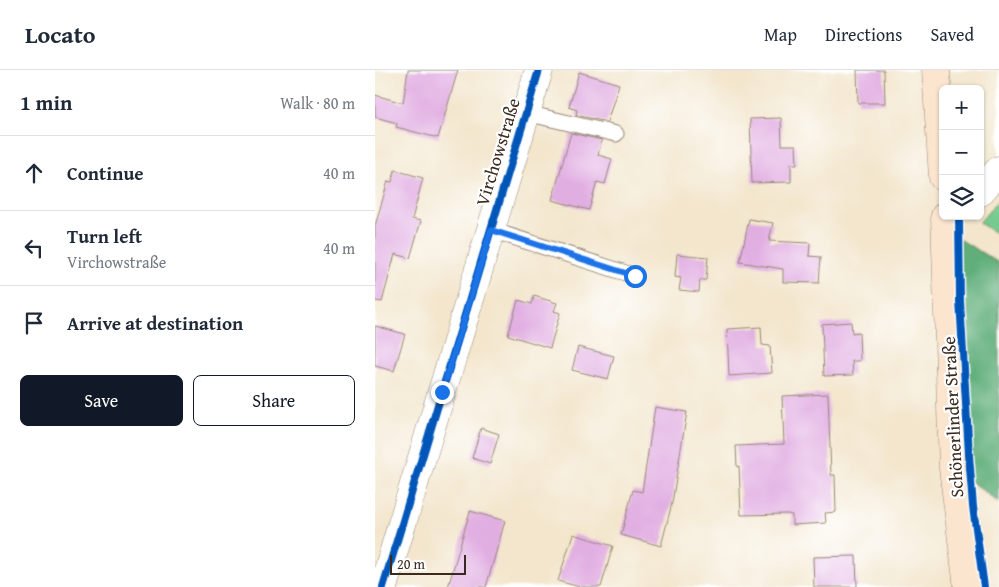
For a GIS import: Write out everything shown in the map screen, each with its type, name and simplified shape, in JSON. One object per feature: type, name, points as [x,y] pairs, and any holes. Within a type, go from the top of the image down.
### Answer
[{"type":"street","name":"Virchowstraße","points":[[383,587],[539,70]]},
{"type":"street","points":[[936,70],[943,175]]},
{"type":"street","points":[[984,187],[999,170]]},
{"type":"street","name":"Schönerlinder Straße","points":[[950,221],[953,468],[968,587]]},
{"type":"lane","points":[[526,113],[616,134]]},
{"type":"lane","points":[[491,230],[635,276]]},
{"type":"green space","points":[[999,199],[999,235],[979,223],[984,220],[984,217]]},
{"type":"green space","points":[[946,231],[999,263],[999,503],[953,468]]},
{"type":"building","points":[[408,70],[458,70],[438,138],[396,127],[397,123],[375,117],[375,95],[403,103]]},
{"type":"building","points":[[857,70],[884,70],[885,103],[858,103]]},
{"type":"building","points":[[579,72],[619,84],[607,122],[576,115],[577,110],[569,107]]},
{"type":"building","points":[[781,118],[782,145],[796,145],[797,164],[791,164],[791,182],[752,183],[750,119]]},
{"type":"building","points":[[571,133],[602,140],[598,155],[612,159],[605,184],[597,182],[589,210],[552,200]]},
{"type":"building","points":[[395,170],[423,178],[412,219],[421,221],[410,258],[395,254],[382,302],[375,301],[375,226],[388,181],[392,182]]},
{"type":"building","points":[[749,219],[773,223],[769,241],[810,243],[809,256],[821,257],[819,283],[783,282],[783,269],[740,262]]},
{"type":"building","points":[[677,254],[708,257],[706,280],[700,280],[699,292],[679,290],[681,278],[675,277]]},
{"type":"building","points":[[534,296],[557,303],[554,311],[560,313],[550,348],[508,335],[518,300],[532,304]]},
{"type":"building","points":[[851,322],[852,333],[859,332],[860,361],[852,361],[853,375],[824,376],[822,324]]},
{"type":"building","points":[[375,326],[405,334],[394,371],[375,366]]},
{"type":"building","points":[[761,327],[762,345],[770,346],[772,373],[729,376],[727,329]]},
{"type":"building","points":[[578,347],[614,356],[608,379],[572,370]]},
{"type":"building","points":[[828,394],[831,475],[835,475],[836,512],[825,513],[826,523],[792,525],[792,515],[788,514],[741,515],[739,466],[737,467],[736,446],[784,444],[782,396]]},
{"type":"building","points":[[655,407],[687,412],[672,503],[661,546],[621,535],[633,490],[642,492]]},
{"type":"building","points":[[481,428],[499,434],[490,464],[472,458]]},
{"type":"building","points":[[470,511],[505,521],[486,587],[448,587]]},
{"type":"building","points":[[573,534],[613,546],[601,587],[580,587],[558,581]]},
{"type":"building","points":[[856,556],[857,587],[814,587],[813,557]]},
{"type":"cycle path","points":[[383,587],[539,70]]},
{"type":"cycle path","points":[[959,220],[960,301],[969,455],[973,507],[984,587]]},
{"type":"route","points":[[442,392],[491,230],[635,276]]}]
